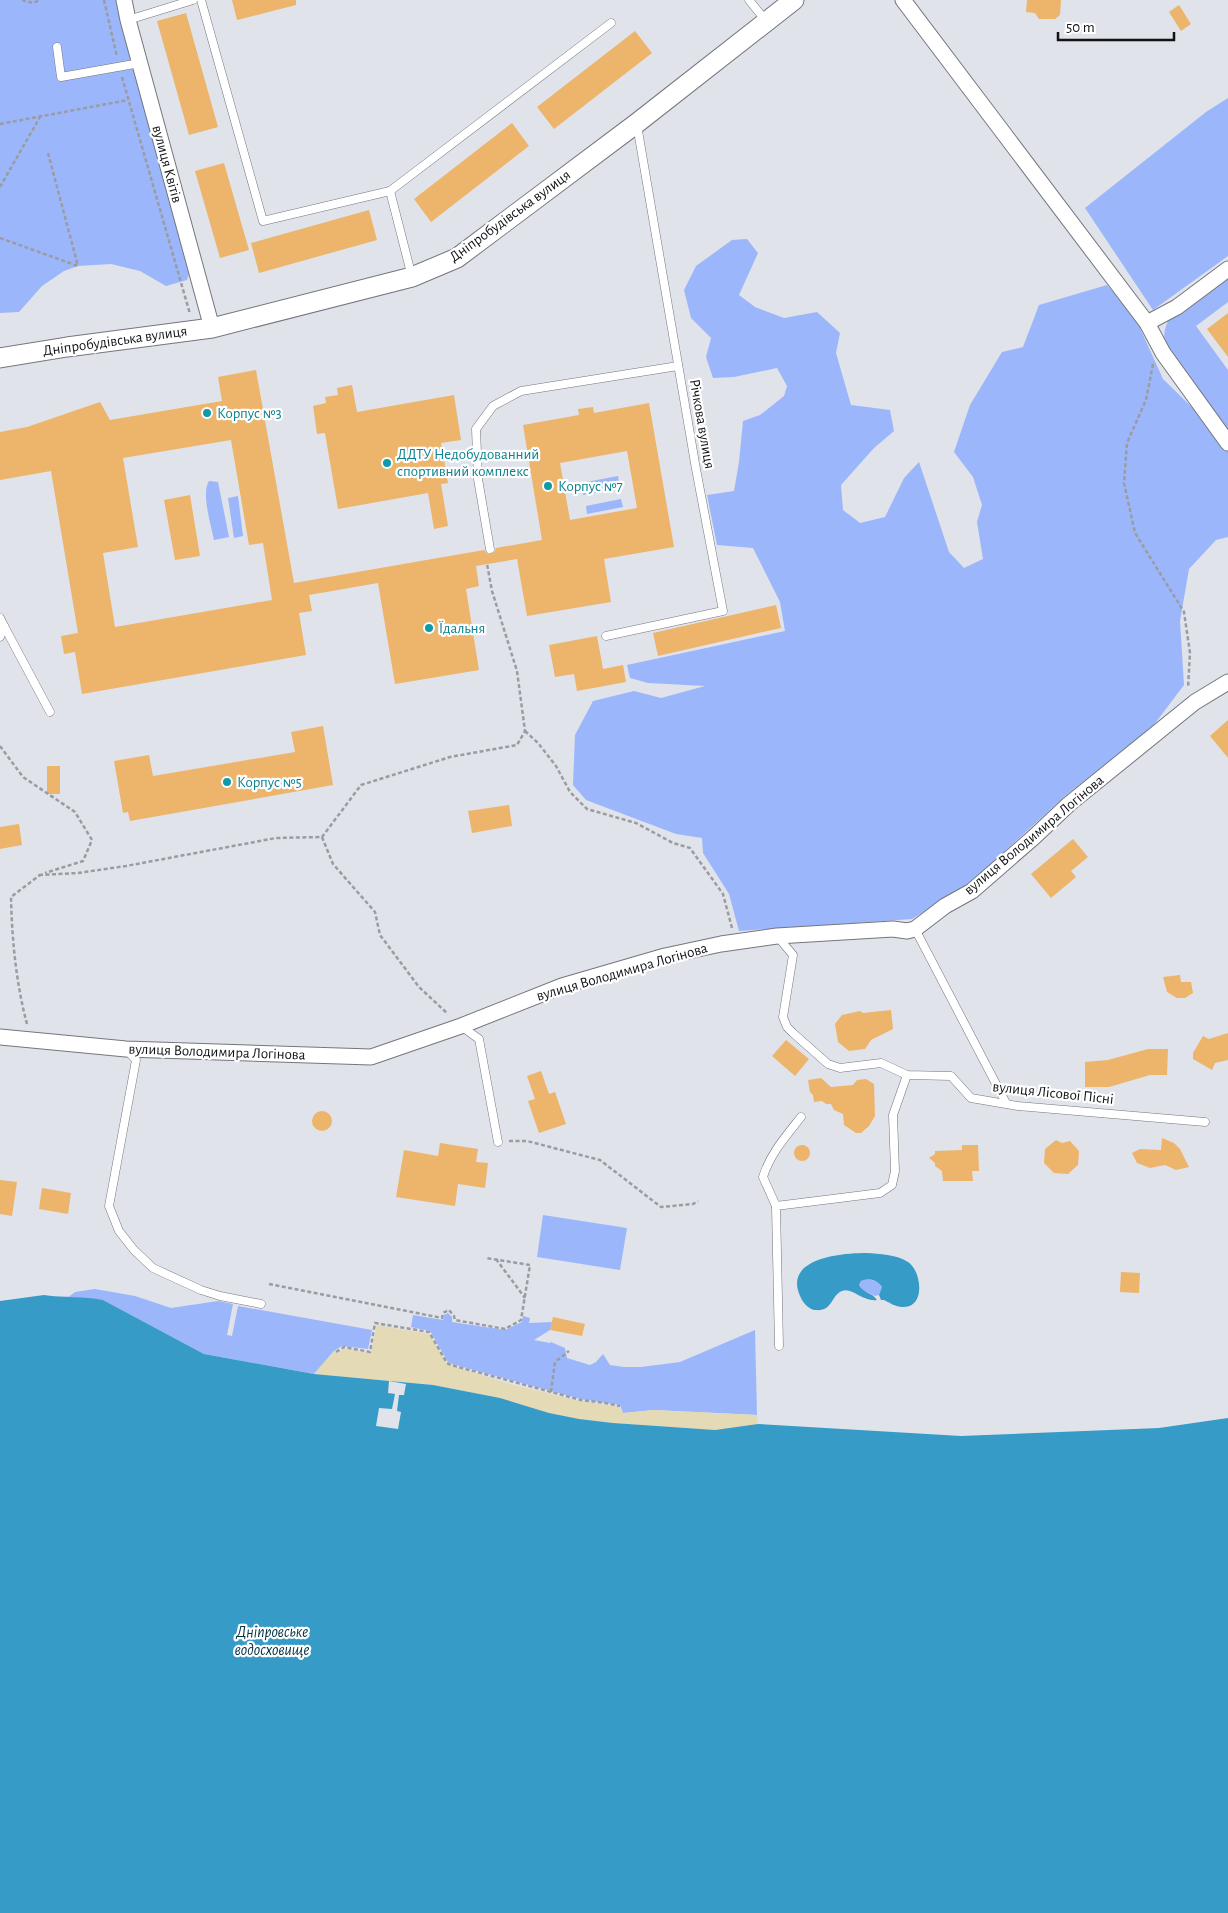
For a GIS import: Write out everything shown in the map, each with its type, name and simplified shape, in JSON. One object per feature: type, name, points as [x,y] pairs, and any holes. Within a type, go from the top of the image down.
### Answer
[{"type":"street","name":"вулиця Квітів","points":[[124,0],[203,329]]},
{"type":"street","name":"Дніпробудівська вулиця","points":[[0,358],[203,329],[412,277],[457,258],[637,123],[794,0]]},
{"type":"street","points":[[903,0],[1147,323],[1163,353],[1228,443]]},
{"type":"street","points":[[1147,323],[1177,307],[1228,269]]},
{"type":"street","name":"вулиця Володимира Логінова","points":[[0,1037],[126,1049],[371,1057],[461,1026],[562,986],[665,956],[777,936],[893,929],[907,931],[915,929],[945,906],[972,891],[1034,838],[1069,804],[1195,702],[1228,682]]},
{"type":"lane","points":[[128,20],[193,0]]},
{"type":"lane","points":[[201,0],[263,221],[390,191],[611,24]]},
{"type":"lane","points":[[749,0],[766,21]]},
{"type":"lane","points":[[57,48],[61,77],[140,63]]},
{"type":"lane","name":"Річкова вулиця","points":[[606,636],[723,611],[678,366],[637,123]]},
{"type":"lane","points":[[390,191],[412,277]]},
{"type":"lane","points":[[490,549],[478,479],[476,429],[493,406],[521,391],[678,366]]},
{"type":"lane","points":[[0,618],[50,712]]},
{"type":"lane","points":[[0,637],[4,626]]},
{"type":"lane","points":[[915,929],[1006,1103]]},
{"type":"lane","name":"вулиця Лісової Пісні","points":[[777,936],[793,955],[784,1017],[787,1026],[828,1064],[840,1068],[881,1063],[907,1075],[951,1076],[971,1098],[1018,1106],[1205,1122]]},
{"type":"lane","points":[[461,1026],[479,1039],[498,1142]]},
{"type":"lane","points":[[126,1049],[136,1060],[109,1206],[119,1230],[134,1250],[153,1268],[201,1290],[220,1296],[261,1304]]},
{"type":"lane","points":[[776,1206],[880,1192],[892,1185],[895,1171],[893,1115],[907,1075]]},
{"type":"lane","points":[[779,1346],[776,1206],[763,1177],[776,1149],[801,1117]]},
{"type":"path","points":[[22,0],[33,3],[40,0]]},
{"type":"path","points":[[104,0],[128,100],[203,329]]},
{"type":"path","points":[[0,124],[128,100]]},
{"type":"path","points":[[0,187],[40,117]]},
{"type":"path","points":[[0,238],[78,266],[48,154]]},
{"type":"path","points":[[1155,356],[1146,400],[1127,443],[1124,483],[1135,533],[1184,612],[1190,653],[1188,687],[1184,694]]},
{"type":"path","points":[[322,837],[361,785],[450,757],[517,745],[524,731],[517,671],[492,591],[487,564]]},
{"type":"path","points":[[524,731],[547,754],[570,792],[587,809],[636,823],[673,843],[690,848],[723,894],[736,942]]},
{"type":"path","points":[[0,746],[23,777],[75,812],[92,840],[83,861],[39,875],[11,897],[12,930],[21,1000],[32,1040]]},
{"type":"path","points":[[39,875],[78,873],[126,866],[276,838],[322,837]]},
{"type":"path","points":[[322,837],[332,864],[355,887],[375,912],[380,935],[419,987],[461,1026]]},
{"type":"path","points":[[498,1142],[527,1140],[600,1160],[660,1206],[693,1204],[698,1201]]},
{"type":"path","points":[[269,1284],[442,1318],[443,1313],[449,1310],[455,1320],[505,1329],[522,1320],[530,1265],[486,1258]]},
{"type":"path","points":[[496,1259],[525,1298]]},
{"type":"path","points":[[336,1352],[344,1347],[370,1352],[375,1323],[429,1332],[447,1363],[451,1365],[551,1393],[620,1406]]},
{"type":"path","points":[[551,1393],[555,1362],[569,1351]]},
{"type":"shaded area","points":[[0,0],[116,0],[189,274],[187,280],[166,286],[140,271],[111,264],[78,266],[64,271],[42,286],[19,312],[0,313]]},
{"type":"shaded area","points":[[1228,98],[1228,256],[1153,310],[1085,208],[1206,112]]},
{"type":"shaded area","points":[[747,239],[758,253],[739,295],[755,307],[784,318],[817,312],[840,333],[836,353],[851,405],[890,410],[894,431],[874,448],[841,485],[843,510],[860,523],[885,517],[904,478],[919,462],[949,552],[964,568],[983,559],[977,522],[982,505],[973,477],[954,452],[970,405],[1002,352],[1023,347],[1039,305],[1107,285],[1135,317],[1163,379],[1205,420],[1228,451],[1228,537],[1216,540],[1189,569],[1180,621],[1184,685],[1153,726],[1065,796],[969,884],[912,919],[739,931],[729,894],[703,853],[702,838],[676,834],[586,800],[573,785],[575,735],[593,701],[634,691],[661,698],[705,686],[648,683],[630,678],[627,665],[785,631],[780,602],[753,548],[717,545],[707,495],[734,491],[743,421],[760,415],[784,396],[787,386],[777,368],[734,377],[713,378],[706,357],[711,338],[691,318],[684,290],[696,266],[732,240]]},
{"type":"shaded area","points":[[1228,273],[1228,302],[1196,326],[1228,370],[1228,436],[1166,351],[1164,338],[1166,326],[1171,317]]},
{"type":"shaded area","points":[[618,476],[620,488],[583,495],[581,483]]},
{"type":"shaded area","points":[[209,481],[218,482],[229,537],[214,540],[206,501]]},
{"type":"shaded area","points":[[238,496],[243,536],[234,538],[228,498]]},
{"type":"shaded area","points":[[621,499],[623,507],[587,514],[586,506]]},
{"type":"shaded area","points":[[543,1215],[627,1228],[620,1270],[537,1257]]},
{"type":"shaded area","points":[[864,1279],[874,1281],[882,1287],[879,1295],[875,1296],[862,1290],[859,1285]]},
{"type":"shaded area","points":[[95,1289],[135,1296],[171,1308],[218,1301],[233,1304],[227,1335],[232,1336],[238,1306],[372,1330],[368,1349],[342,1346],[334,1351],[314,1374],[204,1354],[103,1300],[67,1298],[75,1292]]},
{"type":"shaded area","points":[[448,1313],[452,1317],[452,1322],[505,1330],[522,1322],[523,1316],[530,1318],[529,1323],[552,1322],[550,1330],[534,1340],[551,1342],[565,1348],[567,1358],[590,1365],[596,1362],[603,1354],[610,1365],[624,1367],[641,1367],[680,1362],[755,1330],[757,1415],[654,1410],[623,1413],[620,1405],[581,1399],[452,1364],[448,1362],[430,1331],[411,1327],[413,1315],[443,1320],[444,1315]]},
{"type":"sand","points":[[377,1325],[429,1334],[447,1364],[510,1384],[580,1401],[619,1407],[623,1413],[654,1410],[757,1415],[758,1424],[715,1430],[613,1423],[549,1413],[500,1398],[433,1385],[314,1374],[334,1351],[337,1353],[344,1349],[371,1353]]},
{"type":"water","points":[[866,1253],[898,1257],[913,1267],[919,1281],[918,1296],[915,1302],[910,1306],[902,1307],[881,1300],[879,1295],[882,1287],[875,1281],[867,1279],[861,1281],[859,1285],[877,1300],[867,1299],[846,1290],[838,1293],[829,1306],[821,1310],[811,1309],[803,1302],[797,1285],[799,1274],[806,1266],[817,1260],[843,1254]]},
{"type":"water","name":"Дніпровське водосховище","points":[[44,1295],[103,1300],[204,1354],[314,1374],[433,1385],[500,1398],[549,1413],[613,1423],[715,1430],[758,1424],[961,1436],[1159,1428],[1228,1418],[1228,1913],[0,1913],[0,1301]]},
{"type":"pier","points":[[389,1381],[406,1384],[404,1395],[399,1395],[397,1411],[401,1412],[398,1429],[376,1426],[379,1408],[392,1409],[395,1394],[388,1393]]},
{"type":"building","points":[[232,0],[296,0],[296,5],[237,20]]},
{"type":"building","points":[[1027,0],[1061,0],[1060,15],[1055,19],[1039,19],[1035,13],[1026,12]]},
{"type":"building","points":[[1179,5],[1191,24],[1181,31],[1169,12]]},
{"type":"building","points":[[186,13],[218,127],[189,135],[157,21]]},
{"type":"building","points":[[635,31],[652,53],[554,129],[537,107]]},
{"type":"building","points":[[512,123],[529,146],[431,222],[414,199]]},
{"type":"building","points":[[224,163],[249,250],[220,258],[195,171]]},
{"type":"building","points":[[369,210],[377,240],[259,273],[251,243]]},
{"type":"building","points":[[1228,313],[1228,357],[1207,329]]},
{"type":"building","points":[[256,370],[294,583],[484,550],[491,554],[496,548],[542,540],[523,425],[579,415],[578,409],[593,407],[594,413],[649,403],[674,547],[604,559],[611,602],[527,616],[517,559],[476,566],[479,586],[466,589],[479,670],[395,684],[378,583],[309,595],[312,611],[299,613],[306,655],[82,694],[75,652],[64,654],[61,636],[78,633],[51,471],[0,480],[0,432],[27,427],[100,402],[110,420],[222,401],[218,377]],"holes":[[[231,440],[249,545],[263,543],[272,600],[115,627],[103,553],[138,547],[123,458]],[[627,451],[637,508],[570,520],[560,463]]]},
{"type":"building","name":"ДДТУ Недобудованний спортивний комплекс","points":[[352,385],[357,412],[454,395],[461,440],[441,443],[448,483],[441,484],[448,526],[434,529],[428,493],[338,509],[325,433],[317,434],[313,406],[326,403],[325,397],[338,395],[337,388]]},
{"type":"building","points":[[190,495],[200,556],[175,560],[164,500]]},
{"type":"building","points":[[776,605],[781,628],[658,656],[653,633]]},
{"type":"building","points":[[597,636],[603,669],[623,665],[626,682],[577,691],[574,674],[555,677],[549,645]]},
{"type":"building","points":[[1228,720],[1228,758],[1210,736]]},
{"type":"building","points":[[323,726],[333,785],[130,821],[128,812],[123,813],[114,761],[149,755],[153,776],[295,752],[291,732]]},
{"type":"building","points":[[47,766],[60,766],[60,794],[47,794]]},
{"type":"building","points":[[509,805],[512,826],[472,833],[468,811]]},
{"type":"building","points":[[19,824],[22,845],[0,849],[0,827]]},
{"type":"building","points":[[1073,839],[1088,857],[1071,871],[1076,877],[1051,898],[1031,874]]},
{"type":"building","points":[[1180,975],[1181,982],[1191,982],[1193,993],[1185,998],[1177,998],[1167,992],[1163,977]]},
{"type":"building","points":[[891,1010],[893,1029],[871,1040],[865,1049],[849,1051],[838,1042],[835,1024],[842,1015],[860,1011],[863,1013]]},
{"type":"building","points":[[1228,1033],[1228,1060],[1215,1063],[1212,1070],[1193,1059],[1193,1053],[1203,1036],[1209,1039]]},
{"type":"building","points":[[786,1040],[809,1059],[795,1076],[772,1056]]},
{"type":"building","points":[[1148,1049],[1168,1049],[1167,1075],[1150,1075],[1109,1087],[1085,1087],[1085,1062],[1108,1060]]},
{"type":"building","points":[[541,1071],[549,1094],[555,1092],[566,1124],[539,1133],[528,1101],[535,1099],[527,1076]]},
{"type":"building","points":[[821,1078],[831,1087],[853,1085],[857,1080],[866,1079],[874,1084],[875,1116],[869,1126],[861,1133],[856,1133],[844,1125],[843,1114],[834,1110],[831,1104],[826,1104],[822,1101],[814,1102],[808,1080]]},
{"type":"building","points":[[322,1111],[329,1114],[332,1121],[329,1128],[322,1131],[315,1128],[312,1121],[315,1114]]},
{"type":"building","points":[[1162,1138],[1174,1143],[1180,1149],[1189,1167],[1176,1170],[1165,1165],[1150,1168],[1137,1163],[1132,1153],[1140,1149],[1161,1150]]},
{"type":"building","points":[[1056,1140],[1062,1143],[1070,1141],[1079,1151],[1078,1165],[1068,1174],[1054,1173],[1044,1163],[1045,1149]]},
{"type":"building","points":[[440,1143],[478,1149],[476,1162],[488,1163],[485,1188],[458,1184],[455,1206],[396,1197],[404,1150],[438,1156]]},
{"type":"building","points":[[799,1145],[805,1145],[810,1150],[808,1159],[799,1161],[794,1156],[794,1150]]},
{"type":"building","points":[[962,1145],[978,1145],[979,1171],[972,1171],[973,1181],[943,1181],[942,1171],[929,1158],[935,1154],[935,1151],[962,1150]]},
{"type":"building","points":[[0,1180],[17,1182],[12,1216],[0,1214]]},
{"type":"building","points":[[42,1188],[71,1193],[68,1214],[39,1209]]},
{"type":"building","points":[[1121,1272],[1140,1273],[1139,1293],[1120,1292]]},
{"type":"building","points":[[553,1317],[585,1324],[582,1336],[550,1330]]},
{"type":"place","name":"Корпус №3","points":[[207,413]]},
{"type":"place","name":"ДДТУ Недобудованний спортивний комплекс","points":[[387,463]]},
{"type":"place","name":"Корпус №7","points":[[548,486]]},
{"type":"place","name":"Їдальня","points":[[429,628]]},
{"type":"place","name":"Корпус №5","points":[[227,782]]}]
